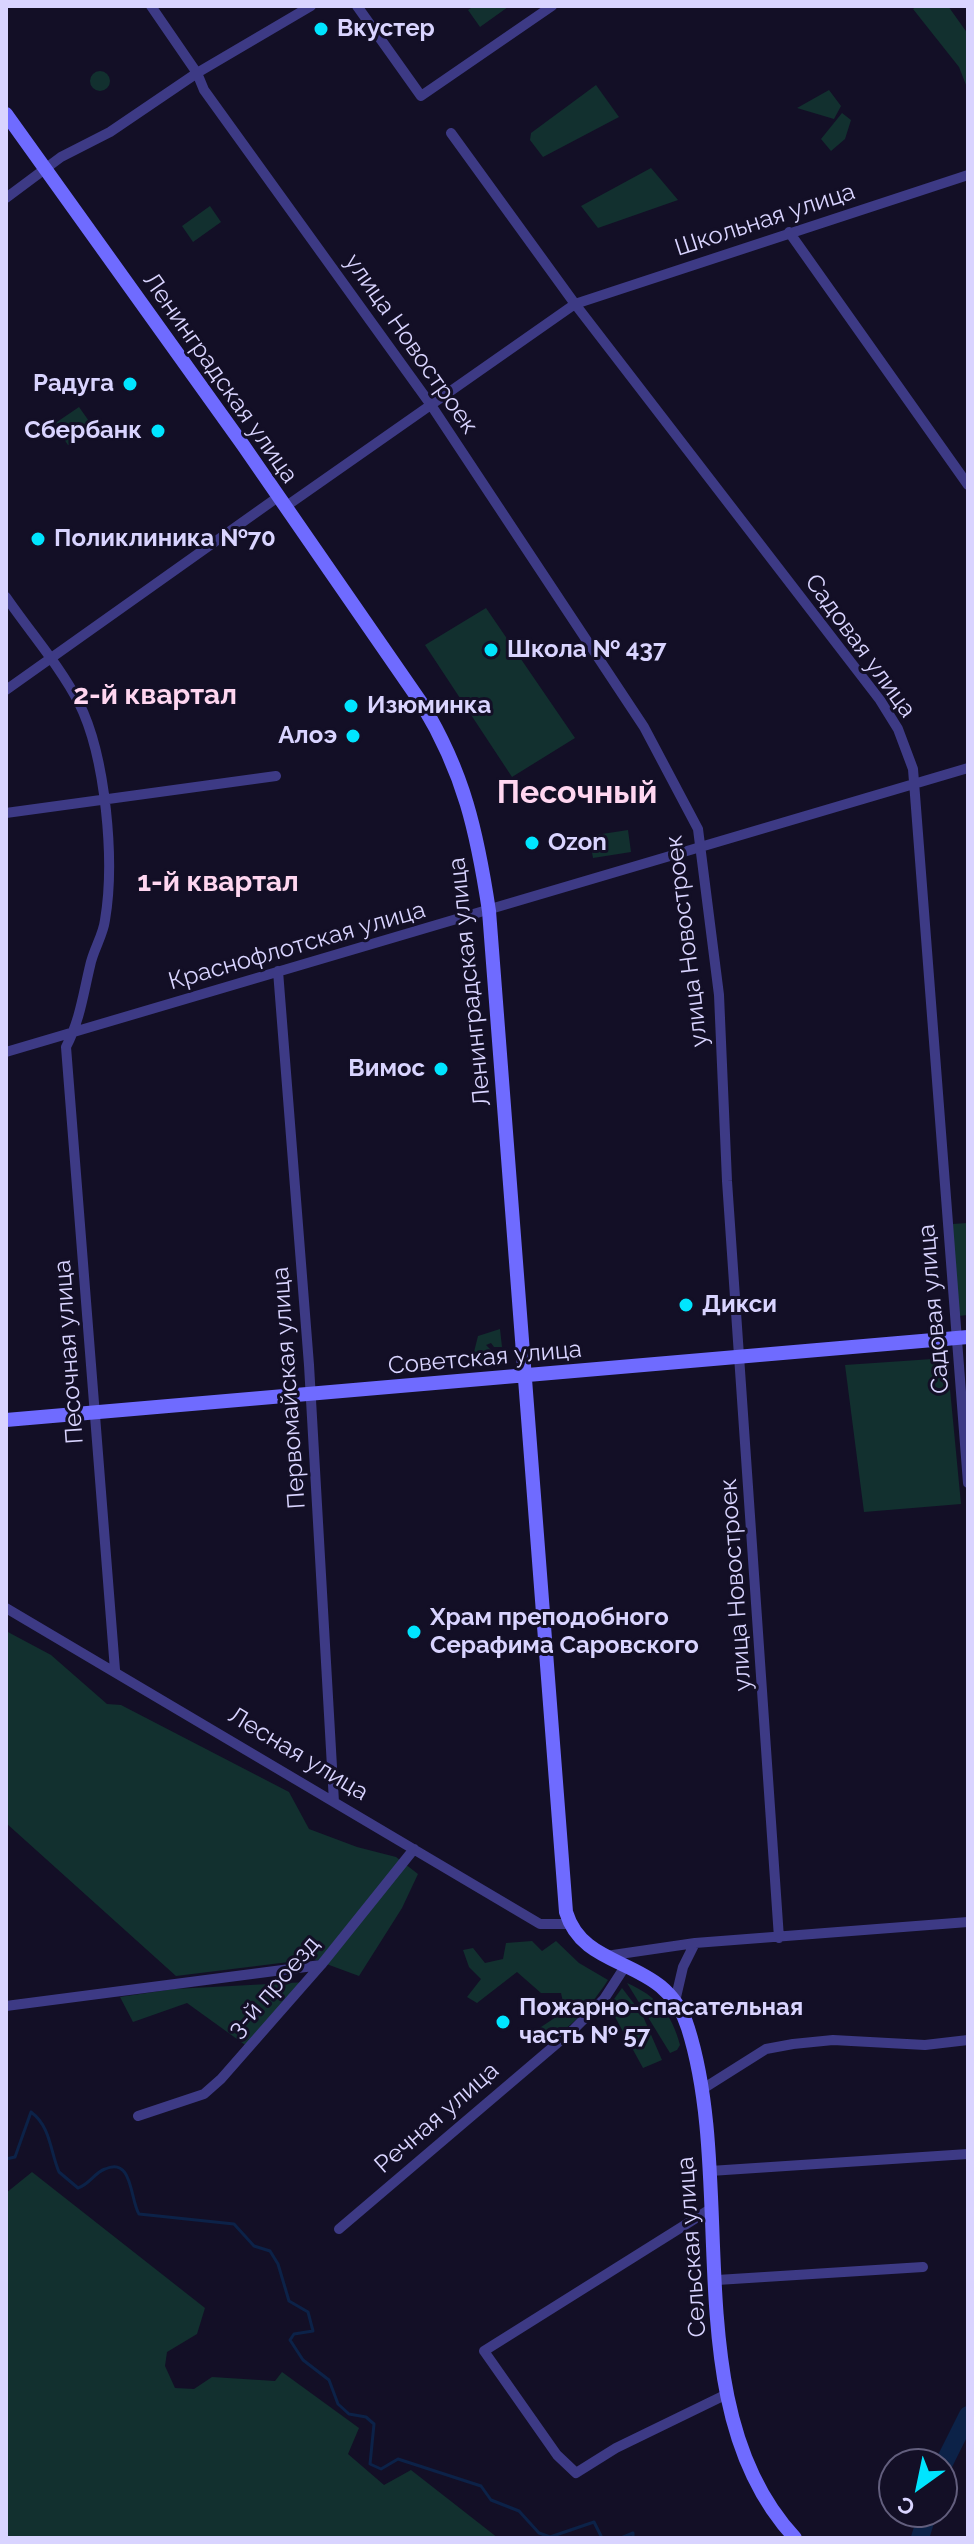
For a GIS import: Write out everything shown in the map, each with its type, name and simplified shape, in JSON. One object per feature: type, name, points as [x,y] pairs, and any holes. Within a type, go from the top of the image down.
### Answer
[{"type":"main road","name":"Ленинградская улица","points":[[6,114],[281,502],[442,738],[470,804],[489,911],[564,1894],[574,1930]]},
{"type":"main road","name":"Советская улица","points":[[6,1420],[962,1338]]},
{"type":"main road","points":[[574,1930],[606,1956],[662,1985],[676,1997]]},
{"type":"main road","name":"Сельская улица","points":[[676,1997],[689,2028],[701,2090],[710,2171],[725,2395],[747,2458],[767,2501],[795,2538]]},
{"type":"street","name":"улица Новостроек","points":[[151,6],[197,73],[204,90],[431,405],[644,727],[698,829],[719,995],[727,1181],[779,1938]]},
{"type":"street","points":[[6,198],[45,169],[110,132],[197,73],[311,6]]},
{"type":"street","points":[[357,6],[421,96],[552,6]]},
{"type":"street","name":"Садовая улица","points":[[451,133],[575,304],[880,700],[906,749],[913,769],[962,1338],[968,1483]]},
{"type":"street","name":"Школьная улица","points":[[6,690],[281,502],[431,405],[575,304],[968,175]]},
{"type":"street","points":[[789,232],[968,485]]},
{"type":"street","name":"Песочная улица","points":[[6,597],[79,702],[98,749],[110,884],[105,924],[90,962],[86,999],[66,1047],[115,1670]]},
{"type":"street","name":"Краснофлотская улица","points":[[6,1052],[968,768]]},
{"type":"street","points":[[6,813],[276,776]]},
{"type":"street","name":"Первомайская улица","points":[[278,971],[311,1396],[334,1802]]},
{"type":"street","name":"Лесная улица","points":[[6,1608],[540,1924],[574,1930]]},
{"type":"street","name":"3-й проезд","points":[[138,2116],[204,2094],[321,1965],[414,1849]]},
{"type":"street","points":[[606,1956],[695,1943],[968,1922]]},
{"type":"street","points":[[676,1997],[683,1967],[695,1943]]},
{"type":"street","points":[[6,2006],[321,1965]]},
{"type":"street","name":"Речная улица","points":[[339,2229],[461,2127],[511,2079],[574,2029],[604,1999],[626,1965]]},
{"type":"street","points":[[701,2090],[756,2055],[780,2047],[833,2040],[925,2045],[968,2040]]},
{"type":"street","points":[[710,2171],[968,2154]]},
{"type":"street","points":[[712,2208],[484,2351],[557,2455],[576,2473],[616,2448],[725,2395]]},
{"type":"street","points":[[717,2280],[923,2267]]},
{"type":"green space","points":[[474,6],[508,7],[480,27],[468,10]]},
{"type":"green space","points":[[917,6],[948,6],[968,34],[968,90],[959,67],[913,9]]},
{"type":"green space","points":[[100,71],[107,74],[110,81],[107,88],[100,91],[93,88],[90,81],[93,74]]},
{"type":"green space","points":[[596,85],[619,117],[543,157],[530,140],[531,133]]},
{"type":"green space","points":[[829,90],[841,106],[834,119],[797,108]]},
{"type":"green space","points":[[842,113],[851,120],[845,139],[831,151],[821,139]]},
{"type":"green space","points":[[651,168],[678,200],[598,228],[581,206]]},
{"type":"green space","points":[[210,206],[221,222],[193,242],[182,226]]},
{"type":"green space","points":[[79,407],[96,431],[68,445],[54,424]]},
{"type":"green space","points":[[486,608],[575,738],[512,777],[425,645]]},
{"type":"green space","points":[[628,830],[631,852],[593,858],[589,836]]},
{"type":"green space","points":[[968,1223],[968,1315],[958,1316],[952,1224]]},
{"type":"green space","points":[[500,1329],[502,1347],[494,1347],[491,1343],[486,1345],[492,1351],[492,1359],[472,1360],[478,1336]]},
{"type":"green space","points":[[947,1358],[961,1504],[864,1512],[845,1365]]},
{"type":"green space","points":[[6,1631],[51,1655],[107,1704],[121,1705],[289,1792],[309,1829],[357,1847],[396,1857],[418,1874],[402,1908],[359,1976],[313,1959],[176,1976],[6,1823]]},
{"type":"green space","points":[[532,1941],[542,1951],[556,1941],[579,1963],[608,1980],[578,2018],[560,2033],[539,2043],[538,2029],[565,2011],[561,1993],[541,1993],[517,1972],[477,2003],[467,1997],[481,1979],[469,1967],[463,1950],[473,1948],[485,1963],[503,1959],[506,1943]]},
{"type":"green space","points":[[307,1982],[248,2047],[187,2003],[133,2022],[120,1997],[174,1989]]},
{"type":"green space","points":[[627,1983],[655,2000],[668,2015],[680,2045],[677,2050],[670,2053]]},
{"type":"green space","points":[[622,1988],[642,2014],[662,2060],[643,2068],[609,2006]]},
{"type":"green space","points":[[32,2172],[205,2308],[197,2334],[167,2352],[165,2366],[175,2388],[194,2389],[212,2377],[275,2381],[282,2372],[359,2428],[348,2454],[384,2485],[411,2470],[498,2538],[6,2538],[6,2193]]},
{"type":"waterway","points":[[6,2159],[15,2157],[31,2112],[43,2125],[59,2172],[78,2188],[101,2171],[114,2167],[126,2174],[139,2214],[234,2224],[254,2246],[270,2251],[278,2264],[289,2301],[308,2312],[313,2331],[294,2334],[290,2340],[303,2360],[329,2380],[338,2404],[349,2414],[366,2417],[374,2424],[370,2464],[381,2469],[398,2459],[481,2486],[491,2500],[519,2511],[539,2533],[550,2537],[594,2522],[602,2538]]},
{"type":"waterway","points":[[952,2448],[968,2415]]},
{"type":"waterway","points":[[920,2538],[923,2528]]},
{"type":"waterway","points":[[621,2538],[633,2533],[633,2538]]},
{"type":"place","name":"Вкустер","points":[[321,29]]},
{"type":"place","name":"Радуга","points":[[130,384]]},
{"type":"place","name":"Сбербанк","points":[[158,431]]},
{"type":"place","name":"Поликлиника №70","points":[[38,539]]},
{"type":"place","name":"Школа № 437","points":[[491,650]]},
{"type":"place","name":"Изюминка","points":[[351,706]]},
{"type":"place","name":"Алоэ","points":[[353,736]]},
{"type":"place","name":"Ozon","points":[[532,843]]},
{"type":"place","name":"Вимос","points":[[441,1069]]},
{"type":"place","name":"Дикси","points":[[686,1305]]},
{"type":"place","name":"Храм преподобного Серафима Саровского","points":[[414,1632]]},
{"type":"place","name":"Пожарно-спасательная часть № 57","points":[[503,2022]]},
{"type":"district","name":"2-й квартал","points":[[155,696]]},
{"type":"district","name":"Песочный","points":[[577,793]]},
{"type":"district","name":"1-й квартал","points":[[218,883]]}]
